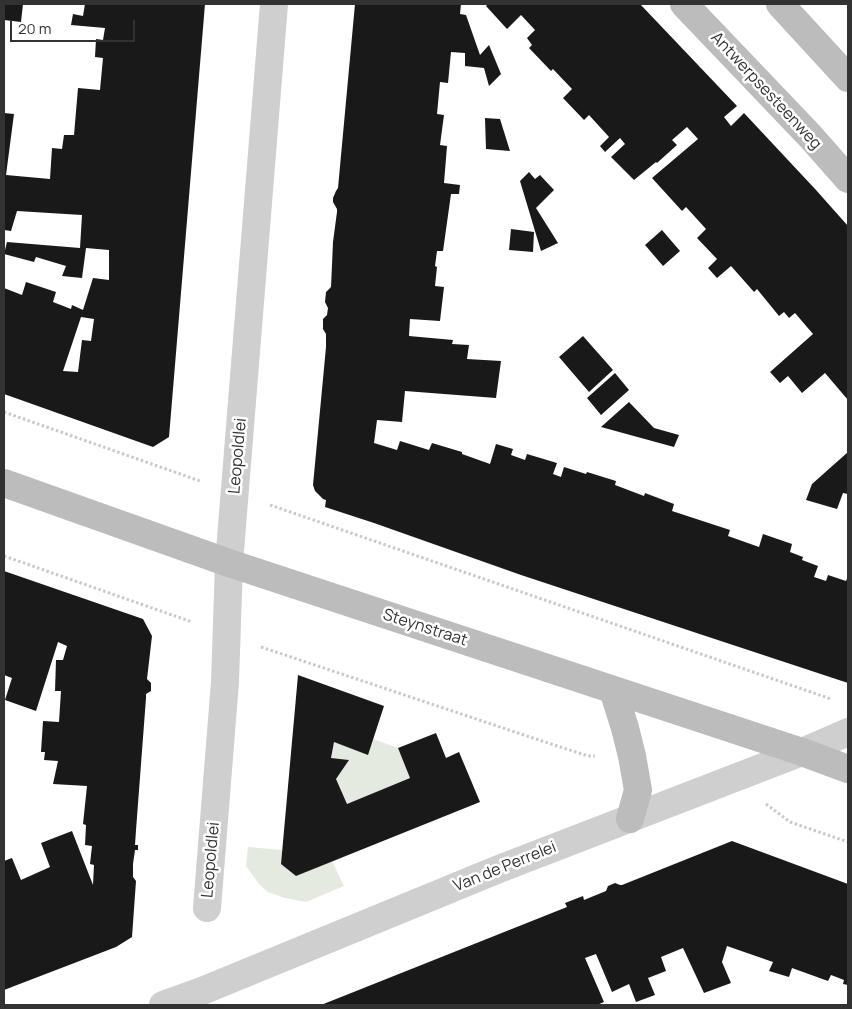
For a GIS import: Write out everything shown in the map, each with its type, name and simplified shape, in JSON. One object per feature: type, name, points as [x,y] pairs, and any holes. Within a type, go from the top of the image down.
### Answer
[{"type":"street","name":"Leopoldlei","points":[[207,908],[225,682],[229,563],[274,4]]},
{"type":"street","name":"Antwerpsesteenweg","points":[[684,4],[810,136],[848,179]]},
{"type":"street","points":[[780,4],[848,78]]},
{"type":"street","name":"Steynstraat","points":[[4,483],[229,563],[802,752],[848,769]]},
{"type":"street","points":[[613,690],[625,728],[638,790],[630,819]]},
{"type":"street","name":"Van de Perrelei","points":[[168,1004],[490,873],[802,752],[848,732]]},
{"type":"path","points":[[4,412],[839,702]]},
{"type":"path","points":[[4,556],[261,647],[588,756],[632,756]]},
{"type":"path","points":[[722,783],[754,795],[790,822],[848,842]]},
{"type":"shaded area","points":[[373,739],[398,748],[410,778],[347,804],[336,779],[349,760],[331,758],[334,742],[367,754]]},
{"type":"shaded area","points":[[248,847],[282,850],[281,864],[296,876],[332,861],[344,886],[306,902],[268,892],[259,884],[246,866]]},
{"type":"building","points":[[4,4],[23,4],[21,22],[4,20]]},
{"type":"building","points":[[85,4],[205,4],[169,437],[153,447],[4,394],[4,288],[22,295],[26,282],[56,292],[53,302],[71,309],[72,305],[83,310],[93,278],[109,280],[109,250],[86,248],[82,278],[62,276],[66,266],[36,257],[34,262],[4,254],[7,242],[80,248],[82,215],[17,211],[11,231],[4,230],[4,113],[14,114],[6,175],[50,179],[52,148],[62,149],[64,135],[74,135],[78,88],[100,90],[103,58],[95,57],[96,39],[103,40],[105,28],[71,25],[73,14],[83,16]],"holes":[[[81,317],[94,319],[91,341],[82,340],[78,372],[63,371]]]},
{"type":"building","points":[[355,4],[461,4],[460,14],[466,15],[480,55],[489,45],[501,74],[489,86],[484,68],[465,66],[465,53],[451,52],[448,83],[440,82],[437,114],[444,115],[440,145],[447,146],[444,183],[460,185],[459,194],[451,194],[443,251],[437,251],[435,286],[444,287],[440,321],[410,319],[409,336],[453,340],[452,344],[469,345],[467,359],[501,361],[496,398],[405,391],[402,422],[377,420],[374,443],[397,450],[400,441],[429,450],[432,443],[462,452],[462,454],[490,464],[496,444],[513,449],[511,455],[525,460],[527,454],[557,463],[553,474],[561,477],[564,467],[616,481],[615,485],[644,496],[645,493],[674,504],[672,511],[730,530],[728,536],[759,547],[763,534],[792,544],[790,552],[803,557],[802,560],[818,566],[814,577],[826,581],[828,575],[846,581],[848,576],[848,683],[521,575],[325,507],[326,500],[315,491],[313,485],[326,347],[323,319],[327,315],[328,308],[325,302],[326,292],[331,287],[333,242],[337,212],[333,198],[338,188]]},
{"type":"building","points":[[488,4],[640,4],[737,106],[724,117],[731,126],[744,113],[816,190],[848,226],[848,400],[825,373],[802,393],[788,376],[780,383],[770,372],[813,334],[795,313],[789,318],[784,312],[779,316],[757,289],[754,292],[731,266],[717,278],[708,268],[717,259],[697,238],[706,229],[686,207],[682,211],[652,178],[698,139],[687,127],[672,140],[677,145],[634,180],[611,157],[625,144],[620,138],[605,152],[600,146],[609,137],[589,115],[584,120],[563,98],[572,89],[529,48],[532,45],[527,38],[535,30],[521,15],[507,29],[486,6]]},
{"type":"building","points":[[485,118],[500,119],[510,151],[486,149]]},
{"type":"building","points":[[529,172],[535,179],[540,175],[554,190],[536,208],[558,243],[541,251],[520,181]]},
{"type":"building","points":[[511,229],[534,232],[533,252],[509,250]]},
{"type":"building","points":[[662,230],[680,251],[663,266],[645,245]]},
{"type":"building","points":[[583,336],[613,370],[589,392],[559,357]]},
{"type":"building","points":[[615,373],[629,390],[601,415],[587,398]]},
{"type":"building","points":[[629,402],[654,428],[679,435],[674,447],[601,427]]},
{"type":"building","points":[[848,452],[848,494],[843,493],[837,509],[806,500],[812,484]]},
{"type":"building","points":[[4,571],[143,619],[152,636],[147,679],[151,683],[151,691],[146,694],[135,845],[138,845],[138,850],[135,850],[133,864],[133,877],[136,881],[132,937],[116,947],[4,990],[4,861],[12,858],[21,880],[50,867],[41,843],[72,831],[93,885],[94,865],[90,864],[92,846],[85,845],[86,825],[83,824],[87,786],[53,784],[58,761],[44,760],[45,752],[41,752],[43,721],[59,722],[61,691],[55,691],[56,660],[63,660],[67,646],[58,642],[36,711],[5,700],[12,678],[4,675]]},
{"type":"building","points":[[298,675],[384,706],[368,755],[334,742],[331,758],[349,760],[336,779],[347,804],[410,778],[398,748],[436,733],[446,758],[459,752],[480,802],[296,876],[281,864]]},
{"type":"building","points":[[732,841],[848,884],[848,985],[843,984],[844,980],[831,975],[828,981],[792,968],[789,977],[769,971],[773,962],[727,946],[722,962],[731,983],[704,993],[683,948],[661,957],[666,971],[648,978],[655,995],[636,1002],[629,984],[612,992],[596,954],[585,958],[604,1002],[597,1005],[321,1005],[567,907],[565,903],[583,896],[584,900],[606,891],[608,886],[615,883],[622,885]]}]
